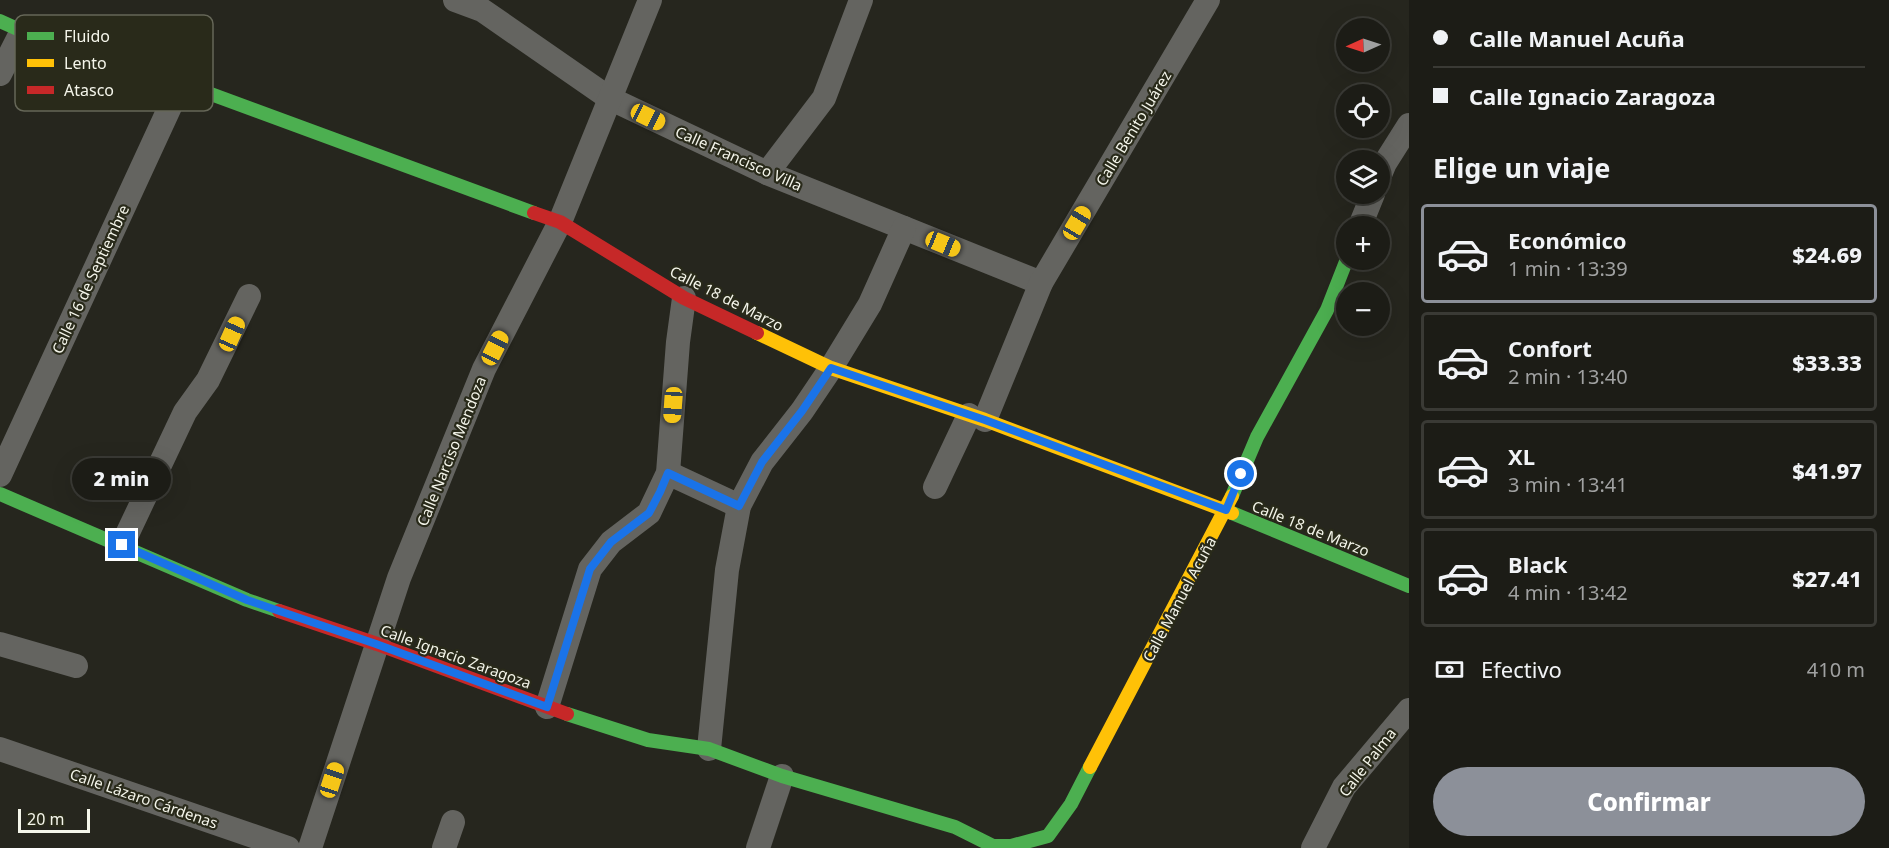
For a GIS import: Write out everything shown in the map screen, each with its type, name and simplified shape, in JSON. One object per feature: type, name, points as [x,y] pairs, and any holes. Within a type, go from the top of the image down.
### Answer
[{"type":"street","name":"Calle Francisco Villa","points":[[455,0],[483,5],[609,98],[767,173],[1041,283]]},
{"type":"street","name":"Calle Narciso Mendoza","points":[[310,848],[399,578],[484,369],[560,222],[650,0]]},
{"type":"street","points":[[767,173],[824,98],[861,0]]},
{"type":"street","name":"Calle Benito Juárez","points":[[935,487],[977,418],[1041,283],[1208,0]]},
{"type":"street","name":"Calle 18 de Marzo","points":[[0,21],[15,28]]},
{"type":"street","points":[[0,74],[15,45]]},
{"type":"street","name":"Calle 18 de Marzo","points":[[213,95],[560,222],[684,298],[831,368],[977,418],[1226,510],[1409,586]]},
{"type":"street","name":"Calle 16 de Septiembre","points":[[0,475],[168,111]]},
{"type":"street","points":[[1390,155],[1409,125]]},
{"type":"street","points":[[709,749],[727,570],[739,506],[762,462],[802,411],[870,304],[904,228]]},
{"type":"street","name":"Calle Manuel Acuña","points":[[1048,836],[1071,804],[1226,510],[1257,437],[1327,310],[1343,270]]},
{"type":"street","points":[[122,545],[185,412],[208,380],[249,296]]},
{"type":"street","points":[[547,707],[590,569],[611,542],[649,513],[668,473],[678,342],[684,298]]},
{"type":"street","points":[[668,473],[739,506]]},
{"type":"street","name":"Calle Ignacio Zaragoza","points":[[0,494],[247,600],[376,644],[547,707],[648,740],[709,749],[952,837],[993,846],[1011,846],[1048,836]]},
{"type":"street","points":[[0,644],[76,666]]},
{"type":"street","name":"Calle Palma","points":[[1313,848],[1344,787],[1409,710]]},
{"type":"street","name":"Calle Lázaro Cárdenas","points":[[0,749],[288,848]]},
{"type":"street","points":[[759,848],[782,776]]},
{"type":"street","points":[[444,848],[453,822]]},
{"type":"traffic: fast","points":[[0,21],[15,28]]},
{"type":"traffic: fast","points":[[213,95],[534,213]]},
{"type":"traffic: fast","points":[[1232,496],[1257,437],[1327,310],[1343,270]]},
{"type":"traffic: fast","points":[[0,494],[247,600],[279,611]]},
{"type":"traffic: fast","points":[[1232,513],[1409,586]]},
{"type":"traffic: fast","points":[[567,714],[648,740],[709,749],[782,776],[955,827],[993,846],[1011,846],[1048,836],[1071,804],[1090,767]]},
{"type":"traffic: slow","points":[[757,333],[831,368],[985,420],[1232,513]]},
{"type":"traffic: slow","points":[[1090,767],[1232,496]]},
{"type":"traffic: jam","points":[[534,213],[560,222],[684,298],[757,333]]},
{"type":"traffic: jam","points":[[279,611],[377,644],[567,714]]},
{"type":"route","points":[[122,545],[247,600],[376,644],[547,707],[590,569],[611,542],[649,513],[668,473],[739,506],[762,462],[802,411],[831,368],[985,420],[1226,510],[1241,474]]}]
